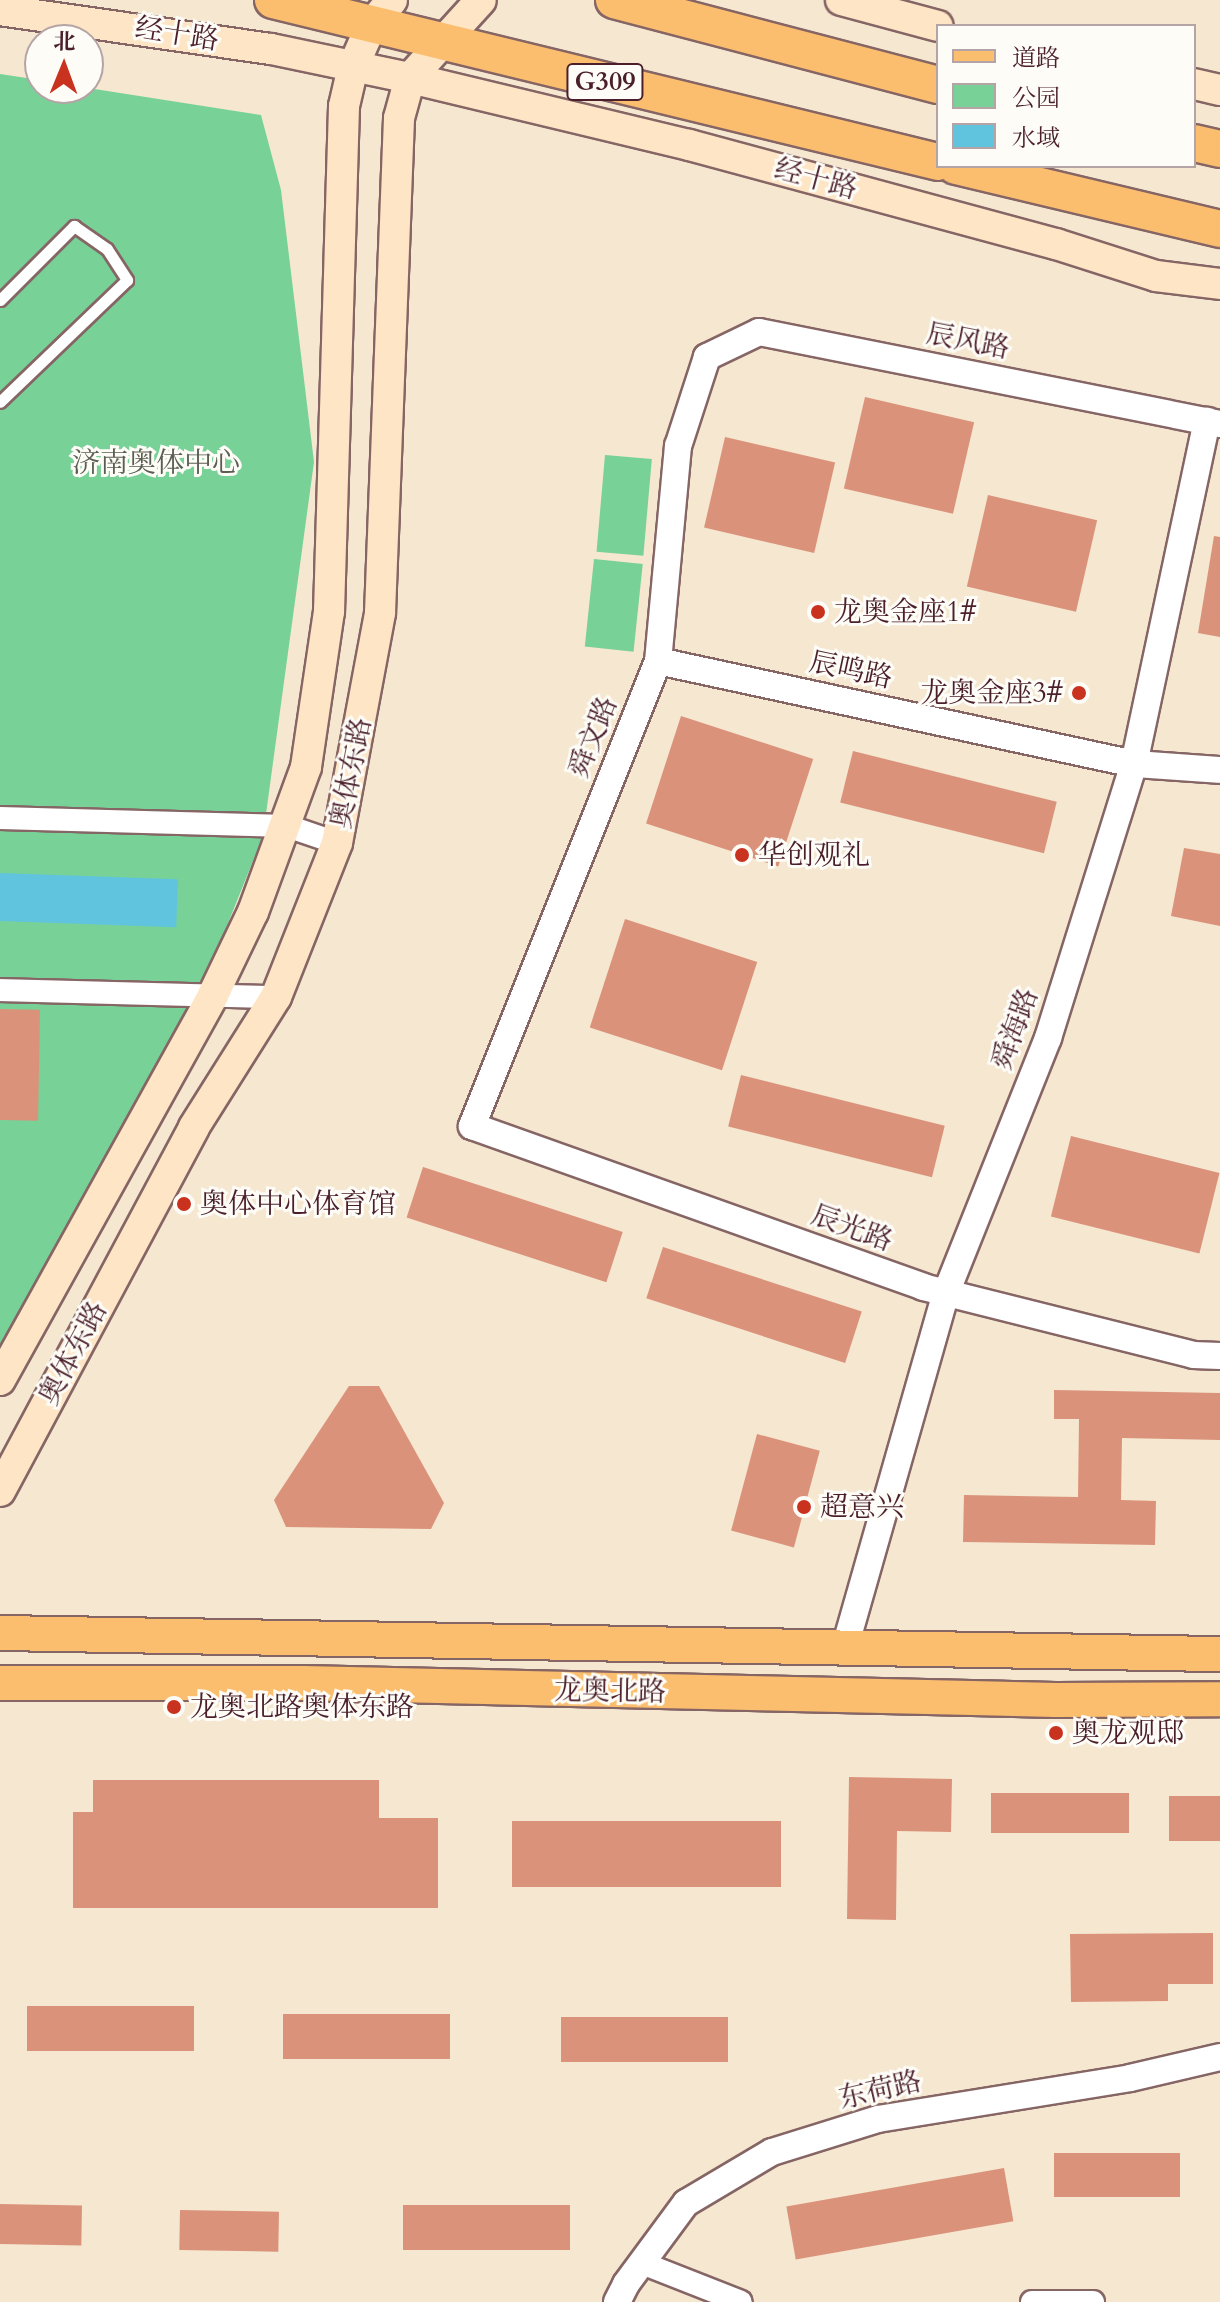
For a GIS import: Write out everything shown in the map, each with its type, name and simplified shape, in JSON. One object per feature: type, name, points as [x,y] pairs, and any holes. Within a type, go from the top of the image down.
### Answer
[{"type":"highway","name":"经十路","points":[[273,0],[382,12],[442,42],[936,162]]},
{"type":"highway","points":[[614,0],[936,84]]},
{"type":"highway","points":[[1196,143],[1220,149]]},
{"type":"highway","points":[[964,168],[1220,229]]},
{"type":"main road","name":"奥体东路","points":[[0,1491],[194,1127],[276,997],[337,843],[380,613],[399,118],[410,78],[481,0]]},
{"type":"main road","points":[[841,0],[936,25]]},
{"type":"main road","name":"经十路","points":[[0,10],[257,46],[410,78],[703,148],[1056,244],[1156,276],[1220,284]]},
{"type":"main road","points":[[0,1380],[213,995],[253,912],[287,826],[306,767],[329,612],[344,106],[353,67],[382,12]]},
{"type":"main road","points":[[1196,84],[1220,90]]},
{"type":"main road","name":"龙奥北路","points":[[0,1633],[1220,1654]]},
{"type":"main road","name":"龙奥北路","points":[[0,1683],[303,1683],[992,1699],[1220,1699]]},
{"type":"street","name":"辰风路","points":[[707,357],[759,332],[1214,423]]},
{"type":"street","name":"舜文路","points":[[472,1126],[658,661],[678,446],[707,357]]},
{"type":"street","name":"舜海路","points":[[845,1647],[946,1293],[1048,1038],[1134,764],[1214,423]]},
{"type":"street","name":"辰鸣路","points":[[658,661],[1134,764],[1220,770]]},
{"type":"street","points":[[0,818],[287,826],[337,843]]},
{"type":"street","points":[[0,990],[276,997]]},
{"type":"street","name":"辰光路","points":[[472,1126],[946,1293],[1193,1355],[1220,1356]]},
{"type":"street","name":"东荷路","points":[[617,2302],[686,2203],[772,2152],[878,2119],[1130,2078],[1220,2057]]},
{"type":"street","points":[[642,2263],[741,2302]]},
{"type":"street","points":[[1032,2302],[1093,2302]]},
{"type":"lane","points":[[0,300],[74,226],[107,249],[127,280],[0,402]]},
{"type":"green space","name":"济南奥体中心","points":[[0,74],[24,78],[24,104],[104,104],[104,90],[261,115],[281,190],[314,462],[263,836],[208,973],[0,1347]]},
{"type":"green space","points":[[605,455],[652,459],[643,556],[597,552]]},
{"type":"green space","points":[[594,559],[643,564],[634,652],[585,647]]},
{"type":"water","points":[[0,873],[178,879],[176,927],[0,921]]},
{"type":"building","points":[[865,397],[974,422],[953,514],[844,489]]},
{"type":"building","points":[[725,437],[835,462],[814,553],[704,528]]},
{"type":"building","points":[[988,495],[1097,520],[1076,612],[967,587]]},
{"type":"building","points":[[1214,536],[1220,537],[1220,637],[1198,633]]},
{"type":"building","points":[[681,716],[813,759],[778,866],[646,823]]},
{"type":"building","points":[[853,751],[1057,802],[1044,853],[840,802]]},
{"type":"building","points":[[1184,848],[1220,854],[1220,926],[1171,916]]},
{"type":"building","points":[[625,919],[757,962],[722,1070],[590,1027]]},
{"type":"building","points":[[0,1009],[40,1010],[38,1121],[0,1120]]},
{"type":"building","points":[[741,1075],[945,1126],[932,1177],[728,1126]]},
{"type":"building","points":[[1071,1136],[1219,1173],[1199,1254],[1051,1217]]},
{"type":"building","points":[[423,1167],[623,1232],[606,1282],[407,1217]]},
{"type":"building","points":[[663,1247],[862,1312],[845,1363],[646,1298]]},
{"type":"building","points":[[349,1386],[379,1386],[444,1503],[431,1529],[286,1527],[274,1500]]},
{"type":"building","points":[[1054,1390],[1220,1393],[1220,1440],[1122,1438],[1121,1500],[1156,1501],[1155,1545],[963,1542],[964,1495],[1078,1497],[1079,1419],[1054,1419]]},
{"type":"building","points":[[757,1434],[820,1451],[794,1547],[731,1531]]},
{"type":"building","points":[[849,1777],[952,1779],[951,1832],[897,1831],[896,1920],[847,1919]]},
{"type":"building","points":[[93,1780],[379,1780],[379,1818],[438,1818],[438,1908],[73,1908],[73,1812],[93,1812]]},
{"type":"building","points":[[991,1793],[1129,1793],[1129,1833],[991,1833]]},
{"type":"building","points":[[1169,1796],[1220,1796],[1220,1841],[1169,1841]]},
{"type":"building","points":[[512,1821],[781,1821],[781,1887],[512,1887]]},
{"type":"building","points":[[1213,1933],[1213,1984],[1168,1984],[1168,2001],[1071,2002],[1070,1934]]},
{"type":"building","points":[[27,2006],[194,2006],[194,2051],[27,2051]]},
{"type":"building","points":[[283,2014],[450,2014],[450,2059],[283,2059]]},
{"type":"building","points":[[561,2017],[728,2017],[728,2062],[561,2062]]},
{"type":"building","points":[[1054,2153],[1180,2153],[1180,2197],[1054,2197]]},
{"type":"building","points":[[1004,2168],[1013,2221],[796,2260],[786,2206]]},
{"type":"building","points":[[0,2204],[82,2205],[81,2245],[0,2244]]},
{"type":"building","points":[[403,2205],[570,2205],[570,2250],[403,2250]]},
{"type":"building","points":[[180,2210],[279,2212],[278,2252],[179,2250]]},
{"type":"place","name":"龙奥金座1#","points":[[818,612]]},
{"type":"place","name":"龙奥金座3#","points":[[1079,693]]},
{"type":"place","name":"华创观礼","points":[[742,855]]},
{"type":"place","name":"奥体中心体育馆","points":[[184,1204]]},
{"type":"place","name":"超意兴","points":[[804,1507]]},
{"type":"place","name":"龙奥北路奥体东路","points":[[174,1707]]},
{"type":"place","name":"奥龙观邸","points":[[1056,1733]]}]
